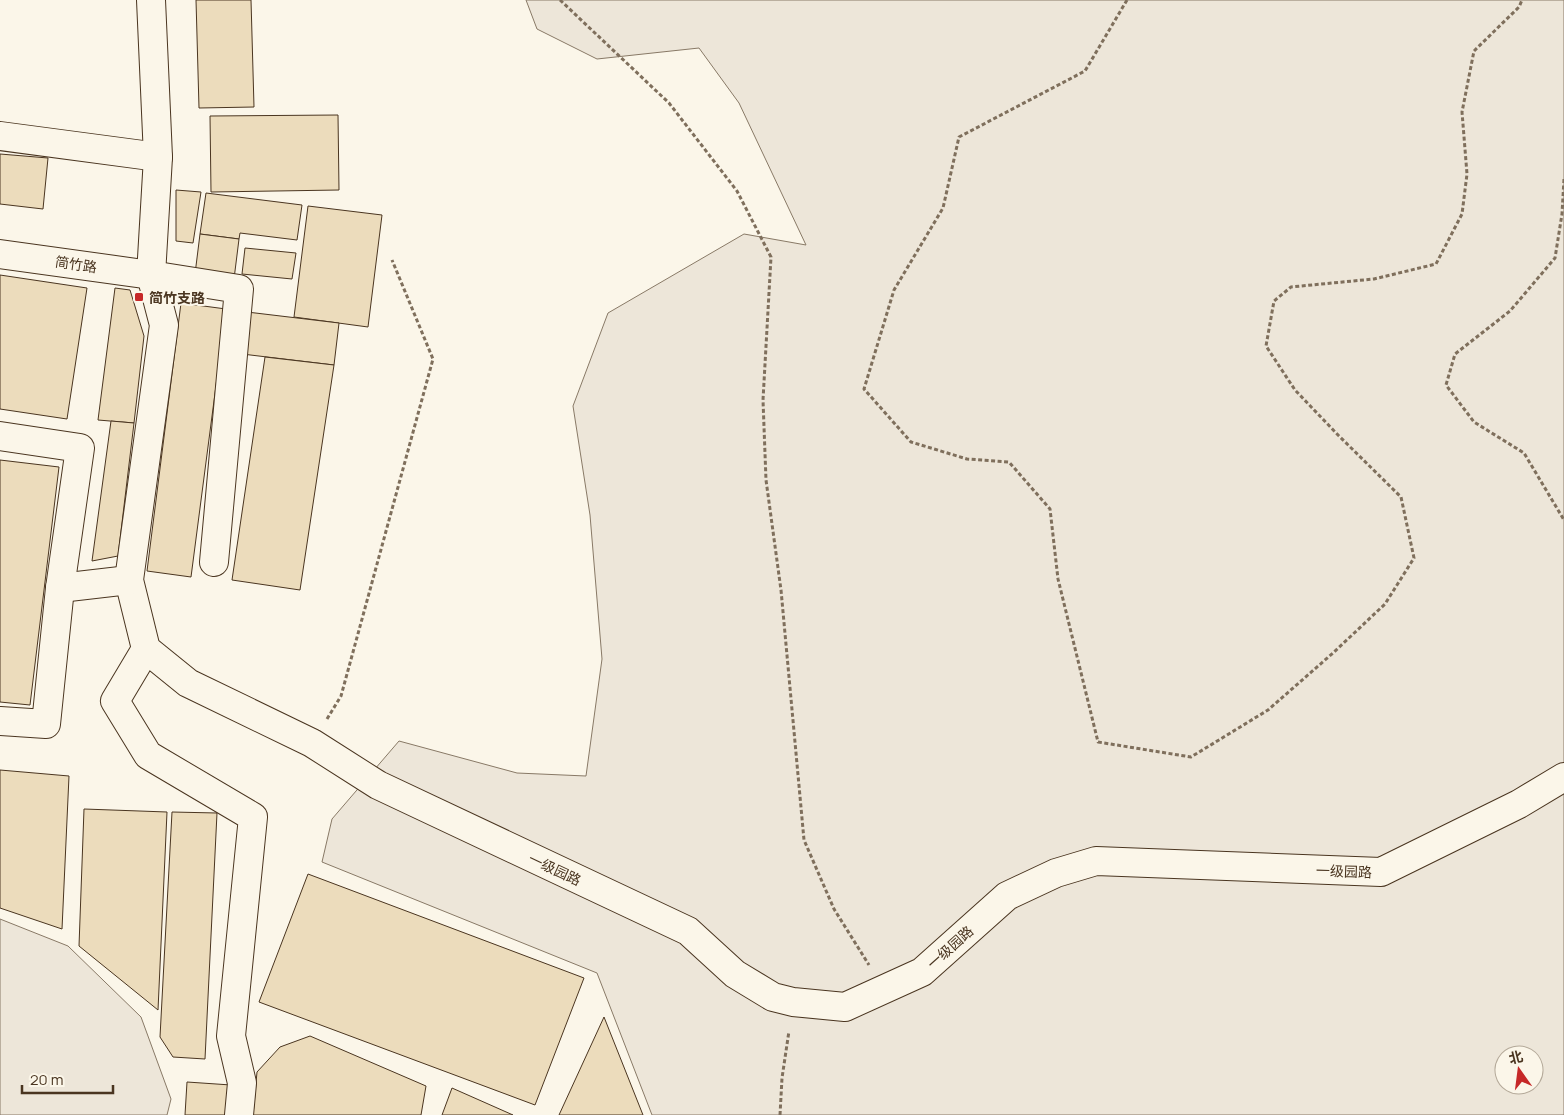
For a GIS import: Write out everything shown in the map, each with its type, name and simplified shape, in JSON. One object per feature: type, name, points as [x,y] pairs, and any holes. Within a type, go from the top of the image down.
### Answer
[{"type":"street","points":[[151,0],[158,157],[152,275],[164,325],[130,580],[146,649],[115,701],[148,755],[253,817],[231,1036],[242,1082],[238,1115]]},
{"type":"street","points":[[0,136],[158,157]]},
{"type":"street","name":"简竹路","points":[[0,254],[152,275],[239,290],[214,562]]},
{"type":"street","points":[[0,436],[80,448],[60,588],[46,724],[0,721]]},
{"type":"street","points":[[60,588],[130,580]]},
{"type":"street","name":"一级园路","points":[[146,649],[188,683],[312,743],[378,785],[688,931],[735,974],[773,997],[793,1002],[845,1007],[922,972],[1007,896],[1056,873],[1096,861],[1381,872],[1519,804],[1564,777]]},
{"type":"path","points":[[560,0],[669,103],[737,192],[770,256],[764,400],[766,480],[781,590],[804,840],[834,909],[884,989]]},
{"type":"path","points":[[1126,0],[1085,71],[959,137],[943,208],[894,290],[864,389],[911,442],[967,459],[1009,462],[1015,468],[1050,508],[1058,580],[1098,742],[1191,758],[1268,710],[1333,653],[1385,604],[1414,558],[1401,496],[1295,390],[1266,346],[1272,310],[1274,301],[1291,286],[1374,279],[1436,264],[1462,214],[1467,174],[1462,112],[1474,51],[1519,6],[1522,0]]},
{"type":"path","points":[[1564,179],[1562,214],[1555,258],[1510,311],[1455,354],[1446,385],[1474,422],[1524,453],[1564,520]]},
{"type":"path","points":[[312,743],[341,696],[433,360],[392,260]]},
{"type":"path","points":[[780,1115],[782,1078],[793,1002]]},
{"type":"shaded area","points":[[526,0],[1564,0],[1564,1115],[652,1115],[597,973],[322,862],[332,819],[399,741],[517,773],[586,776],[602,659],[590,515],[573,406],[608,313],[744,234],[806,245],[739,103],[699,48],[597,59],[537,29]]},
{"type":"shaded area","points":[[0,919],[68,946],[141,1017],[171,1099],[167,1115],[0,1115]]},
{"type":"building","points":[[196,0],[251,0],[254,107],[199,108]]},
{"type":"building","points":[[338,115],[339,190],[211,192],[210,116]]},
{"type":"building","points":[[0,154],[48,158],[43,209],[0,204]]},
{"type":"building","points":[[176,190],[201,192],[193,243],[176,241]]},
{"type":"building","points":[[206,193],[302,205],[297,240],[240,233],[239,239],[200,234]]},
{"type":"building","points":[[308,206],[382,215],[368,327],[294,317]]},
{"type":"building","points":[[200,234],[239,239],[234,279],[195,274]]},
{"type":"building","points":[[245,248],[296,253],[292,279],[242,274]]},
{"type":"building","points":[[0,275],[87,288],[67,419],[0,409]]},
{"type":"building","points":[[115,288],[130,290],[144,336],[134,423],[98,420]]},
{"type":"building","points":[[181,303],[226,309],[191,577],[147,571]]},
{"type":"building","points":[[247,312],[339,323],[334,365],[242,354]]},
{"type":"building","points":[[265,357],[334,365],[300,590],[232,580]]},
{"type":"building","points":[[111,421],[134,423],[118,556],[92,561]]},
{"type":"building","points":[[0,460],[59,467],[30,705],[0,702]]},
{"type":"building","points":[[0,770],[69,776],[62,929],[0,908]]},
{"type":"building","points":[[84,809],[167,812],[158,1010],[79,946]]},
{"type":"building","points":[[172,812],[217,813],[205,1059],[173,1057],[160,1037]]},
{"type":"building","points":[[308,874],[584,978],[535,1105],[259,1002]]},
{"type":"building","points":[[604,1017],[643,1115],[559,1115]]},
{"type":"building","points":[[310,1036],[426,1086],[421,1115],[253,1115],[257,1072],[280,1047]]},
{"type":"building","points":[[187,1082],[231,1085],[228,1115],[185,1115]]},
{"type":"building","points":[[452,1088],[513,1115],[442,1115]]},
{"type":"place","name":"简竹支路","points":[[139,297]]}]
